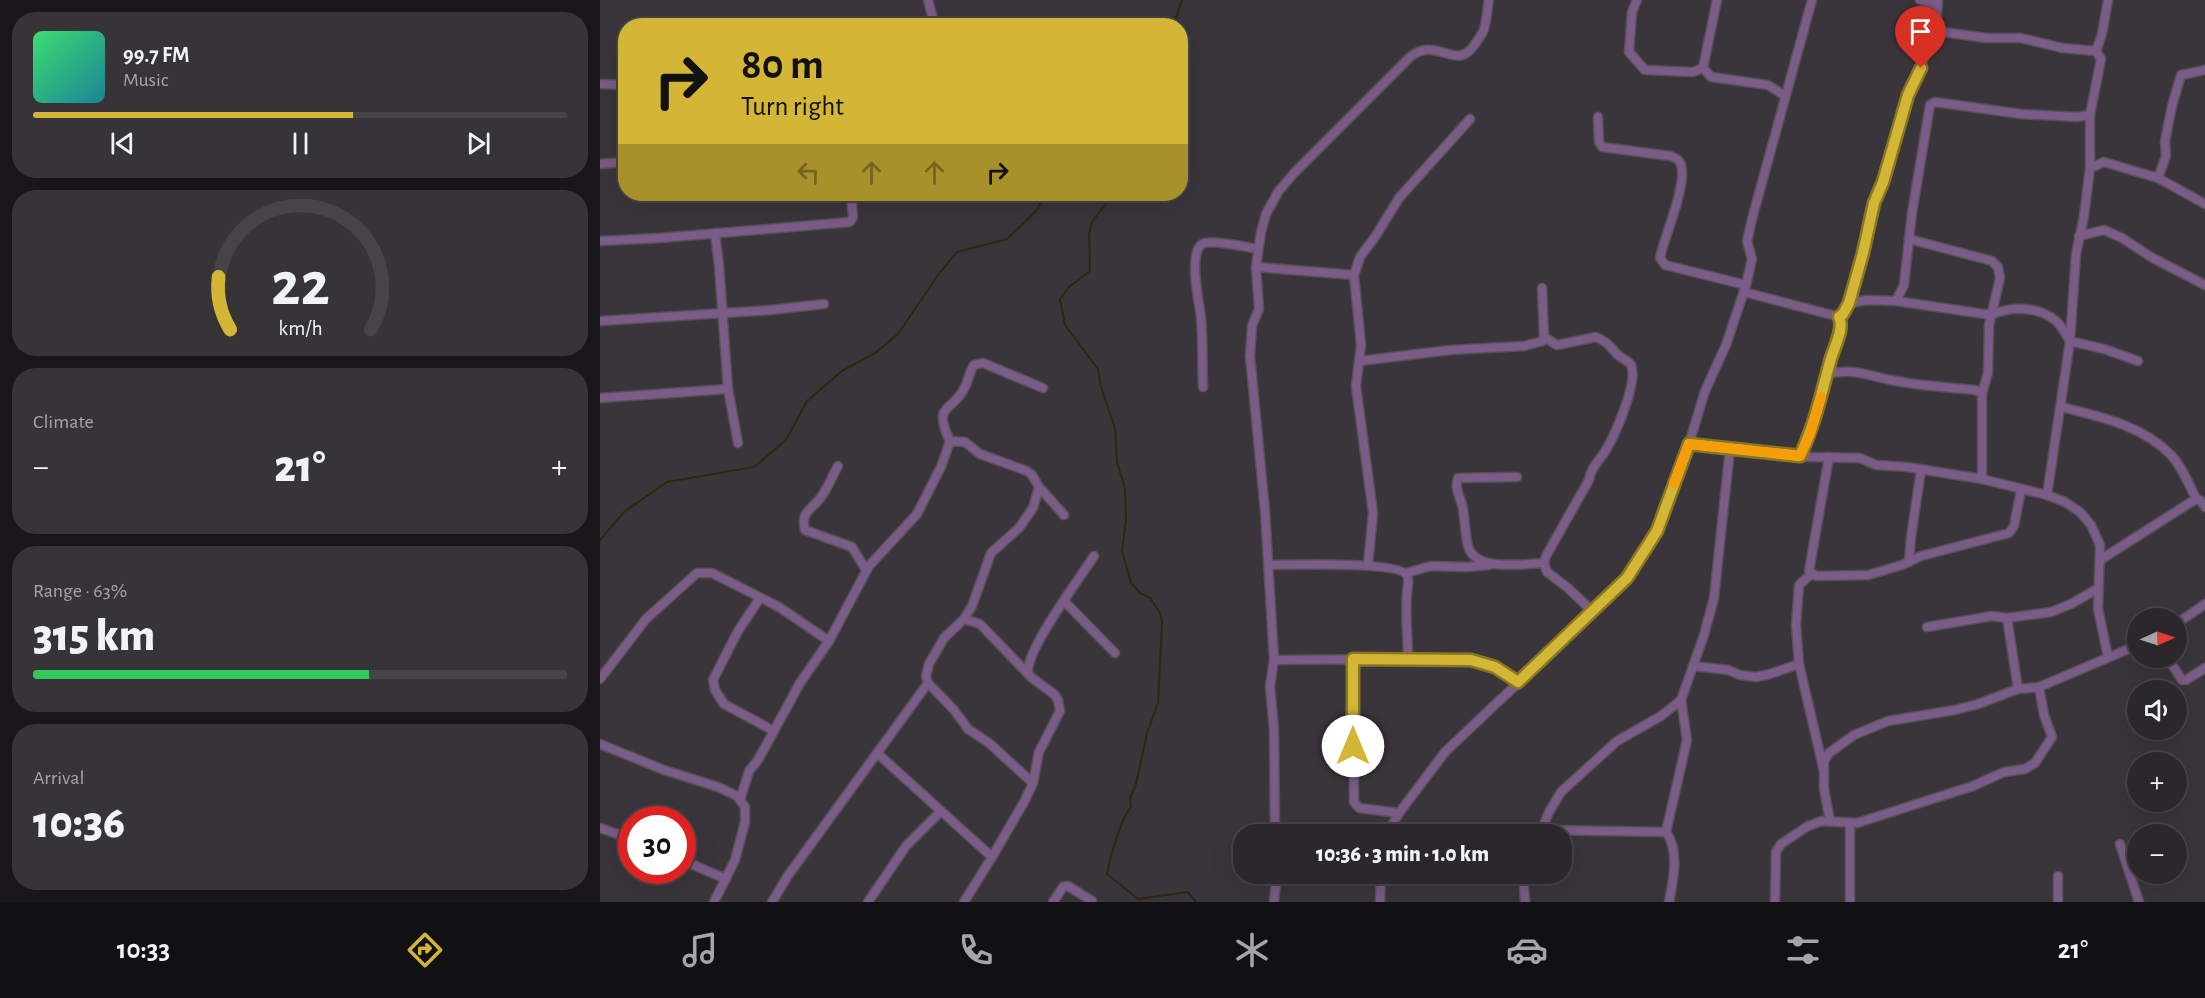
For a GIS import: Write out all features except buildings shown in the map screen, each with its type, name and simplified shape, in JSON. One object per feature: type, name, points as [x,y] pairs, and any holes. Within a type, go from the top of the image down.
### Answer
[{"type":"street","points":[[928,0],[933,18]]},
{"type":"street","points":[[1275,824],[1274,730],[1270,686],[1274,660],[1269,564],[1250,356],[1252,326],[1260,309],[1256,267],[1257,249],[1266,214],[1278,192],[1294,173],[1418,51],[1427,48],[1460,57],[1472,50],[1484,30],[1489,0]]},
{"type":"street","points":[[1636,0],[1632,12],[1629,52],[1645,70],[1693,72],[1703,68]]},
{"type":"street","points":[[1703,68],[1717,0]]},
{"type":"street","points":[[1393,824],[1445,752],[1627,578],[1657,531],[1689,444],[1705,391],[1726,345],[1745,289],[1752,259],[1747,241],[1812,0]]},
{"type":"street","points":[[1839,317],[1849,303],[1874,203],[1883,182],[1905,105],[1921,68],[1927,46],[1936,31],[1938,3],[1920,0]]},
{"type":"street","points":[[2096,51],[2102,34],[2108,0]]},
{"type":"street","points":[[1936,31],[1986,38],[2021,38],[2062,48],[2096,51]]},
{"type":"street","points":[[2047,495],[2070,341],[2076,254],[2090,168],[2090,115],[2101,59],[2096,51]]},
{"type":"street","points":[[1703,68],[1711,77],[1768,86],[1785,96]]},
{"type":"street","points":[[2158,178],[2166,156],[2165,141],[2181,75],[2205,69]]},
{"type":"street","points":[[600,84],[618,85]]},
{"type":"street","points":[[1896,302],[1904,285],[1930,105],[1935,102],[2021,114],[2077,117],[2090,115]]},
{"type":"street","points":[[1598,117],[1599,142],[1602,147],[1670,156],[1679,160],[1682,167],[1682,182],[1660,258],[1665,265],[1839,317]]},
{"type":"street","points":[[1368,566],[1372,513],[1356,386],[1361,345],[1354,275],[1360,257],[1376,237],[1399,198],[1470,118]]},
{"type":"street","points":[[2090,168],[2104,162],[2158,178],[2205,204]]},
{"type":"street","points":[[600,164],[618,163]]},
{"type":"street","points":[[600,241],[850,222],[853,217],[852,201]]},
{"type":"street","points":[[2079,237],[2104,230],[2205,285]]},
{"type":"street","points":[[714,233],[719,265],[728,389],[738,442]]},
{"type":"street","points":[[1909,239],[1992,261],[1998,267],[2000,278],[1989,325],[1988,373],[1982,393],[1982,479]]},
{"type":"street","points":[[1203,387],[1201,315],[1196,273],[1197,252],[1200,246],[1208,242],[1257,249]]},
{"type":"street","points":[[1256,267],[1354,275]]},
{"type":"street","points":[[1360,361],[1450,350],[1537,344],[1544,337],[1542,288]]},
{"type":"street","points":[[1849,303],[1867,300],[1896,302],[1991,315],[2004,309],[2037,310],[2057,321],[2070,341],[2104,349],[2138,361]]},
{"type":"street","points":[[600,321],[770,310],[824,304]]},
{"type":"street","points":[[1800,456],[1817,416],[1841,324],[1839,317]]},
{"type":"street","points":[[1544,337],[1557,345],[1596,337],[1611,346],[1618,356],[1629,362],[1632,370],[1627,400],[1615,431],[1605,452],[1591,470],[1589,480],[1544,563],[1547,572],[1593,612]]},
{"type":"street","points":[[740,800],[749,771],[800,683],[829,641],[866,570],[917,514],[950,441],[943,424],[945,409],[965,387],[975,365],[983,363],[1043,388]]},
{"type":"street","points":[[1827,374],[1839,371],[1863,372],[1892,381],[1975,390],[1982,393]]},
{"type":"street","points":[[600,398],[728,389]]},
{"type":"street","points":[[2061,407],[2117,422],[2144,434],[2174,459],[2202,501],[2100,560]]},
{"type":"street","points":[[950,441],[964,442],[980,454],[1027,471],[1064,515]]},
{"type":"street","points":[[1689,444],[1800,456],[1860,458],[1876,465],[1982,479],[2047,495],[2071,506],[2091,525],[2100,545],[2097,589],[2100,624],[2108,657]]},
{"type":"street","points":[[1666,832],[1687,740],[1681,700],[1704,635],[1714,598],[1730,449]]},
{"type":"street","points":[[1829,457],[1811,561],[1811,574],[1799,585],[1796,625],[1799,664],[1823,767],[1825,800],[1830,821]]},
{"type":"street","points":[[838,466],[821,498],[806,512],[802,521],[805,530],[852,547],[866,570]]},
{"type":"street","points":[[1909,562],[1921,470]]},
{"type":"street","points":[[1490,565],[1473,556],[1468,548],[1463,509],[1456,484],[1458,478],[1516,477]]},
{"type":"street","points":[[1033,783],[988,743],[968,729],[954,710],[928,683],[926,672],[944,638],[964,619],[972,606],[991,553],[1019,528],[1033,508],[1039,487]]},
{"type":"street","points":[[1811,574],[1831,577],[1868,575],[1921,556],[2012,531],[2021,490]]},
{"type":"street","points":[[1028,673],[1028,664],[1043,633],[1094,556]]},
{"type":"street","points":[[1406,573],[1431,566],[1467,567],[1544,563]]},
{"type":"street","points":[[1269,564],[1368,566],[1400,569],[1406,573],[1409,578],[1406,595],[1408,659]]},
{"type":"street","points":[[600,680],[646,619],[697,573],[712,573],[779,607],[829,641]]},
{"type":"street","points":[[1927,627],[1992,616],[2007,618],[2051,612],[2097,589]]},
{"type":"street","points":[[760,598],[738,631],[713,680],[715,690],[724,704],[774,731]]},
{"type":"street","points":[[1064,601],[1115,653]]},
{"type":"street","points":[[2187,616],[2205,604]]},
{"type":"street","points":[[2007,618],[2018,689]]},
{"type":"street","points":[[964,619],[980,624],[1028,673],[1055,695],[1060,705],[1058,718],[1039,752],[1033,783],[964,902]]},
{"type":"street","points":[[1823,767],[1826,756],[1839,745],[1854,735],[1888,721],[1955,710],[2018,689],[2039,687],[2127,649]]},
{"type":"street","points":[[1353,659],[1354,802],[1359,808],[1399,813]]},
{"type":"street","points":[[1274,660],[1464,660],[1482,662],[1495,667],[1518,682]]},
{"type":"street","points":[[1693,666],[1728,670],[1740,675],[1756,677],[1799,664]]},
{"type":"street","points":[[2174,668],[2182,680],[2186,680],[2205,668]]},
{"type":"street","points":[[772,902],[787,877],[928,683]]},
{"type":"street","points":[[1775,902],[1776,852],[1778,848],[1808,826],[1830,821],[1850,824],[1903,810],[1974,786],[1998,774],[2025,769],[2035,763],[2052,737],[2044,715],[2039,687]]},
{"type":"street","points":[[1545,824],[1561,792],[1617,741],[1661,716],[1681,700]]},
{"type":"street","points":[[600,744],[664,770],[718,787],[737,796],[740,800],[745,807],[745,822],[735,860],[714,902]]},
{"type":"street","points":[[877,753],[992,857]]},
{"type":"street","points":[[868,902],[906,846],[941,811]]},
{"type":"street","points":[[1850,824],[1850,902]]},
{"type":"street","points":[[600,828],[618,834]]},
{"type":"street","points":[[1572,832],[1666,832]]},
{"type":"street","points":[[1666,832],[1670,837],[1675,869],[1669,902]]},
{"type":"street","points":[[2120,844],[2139,902]]},
{"type":"street","points":[[696,866],[726,879]]},
{"type":"street","points":[[2058,876],[2058,902]]},
{"type":"street","points":[[1274,902],[1276,884]]},
{"type":"street","points":[[1380,902],[1381,884]]},
{"type":"street","points":[[1524,884],[1525,902]]},
{"type":"street","points":[[1053,902],[1063,887],[1068,886],[1092,901]]},
{"type":"waterway","points":[[1176,18],[1182,0]]},
{"type":"waterway","points":[[600,540],[624,512],[667,482],[754,467],[786,440],[807,401],[842,371],[875,353],[898,334],[938,275],[957,252],[1007,239],[1035,212],[1042,201]]},
{"type":"waterway","points":[[1108,201],[1092,222],[1089,234],[1090,271],[1069,287],[1060,299],[1065,325],[1098,369],[1101,387],[1115,428],[1117,462],[1125,488],[1126,519],[1122,551],[1131,583],[1140,593],[1150,598],[1160,613],[1162,622],[1158,703],[1147,733],[1136,784],[1130,798],[1131,807],[1113,848],[1107,874],[1138,899],[1188,892],[1196,902]]},
{"type":"slow traffic","points":[[1674,483],[1689,444],[1800,456],[1817,416],[1821,397]]},
{"type":"route","points":[[1353,746],[1353,659],[1471,660],[1495,667],[1518,682],[1627,578],[1657,531],[1689,444],[1800,456],[1817,416],[1841,324],[1839,317],[1849,303],[1874,203],[1883,182],[1896,132],[1908,95],[1921,68]]}]
